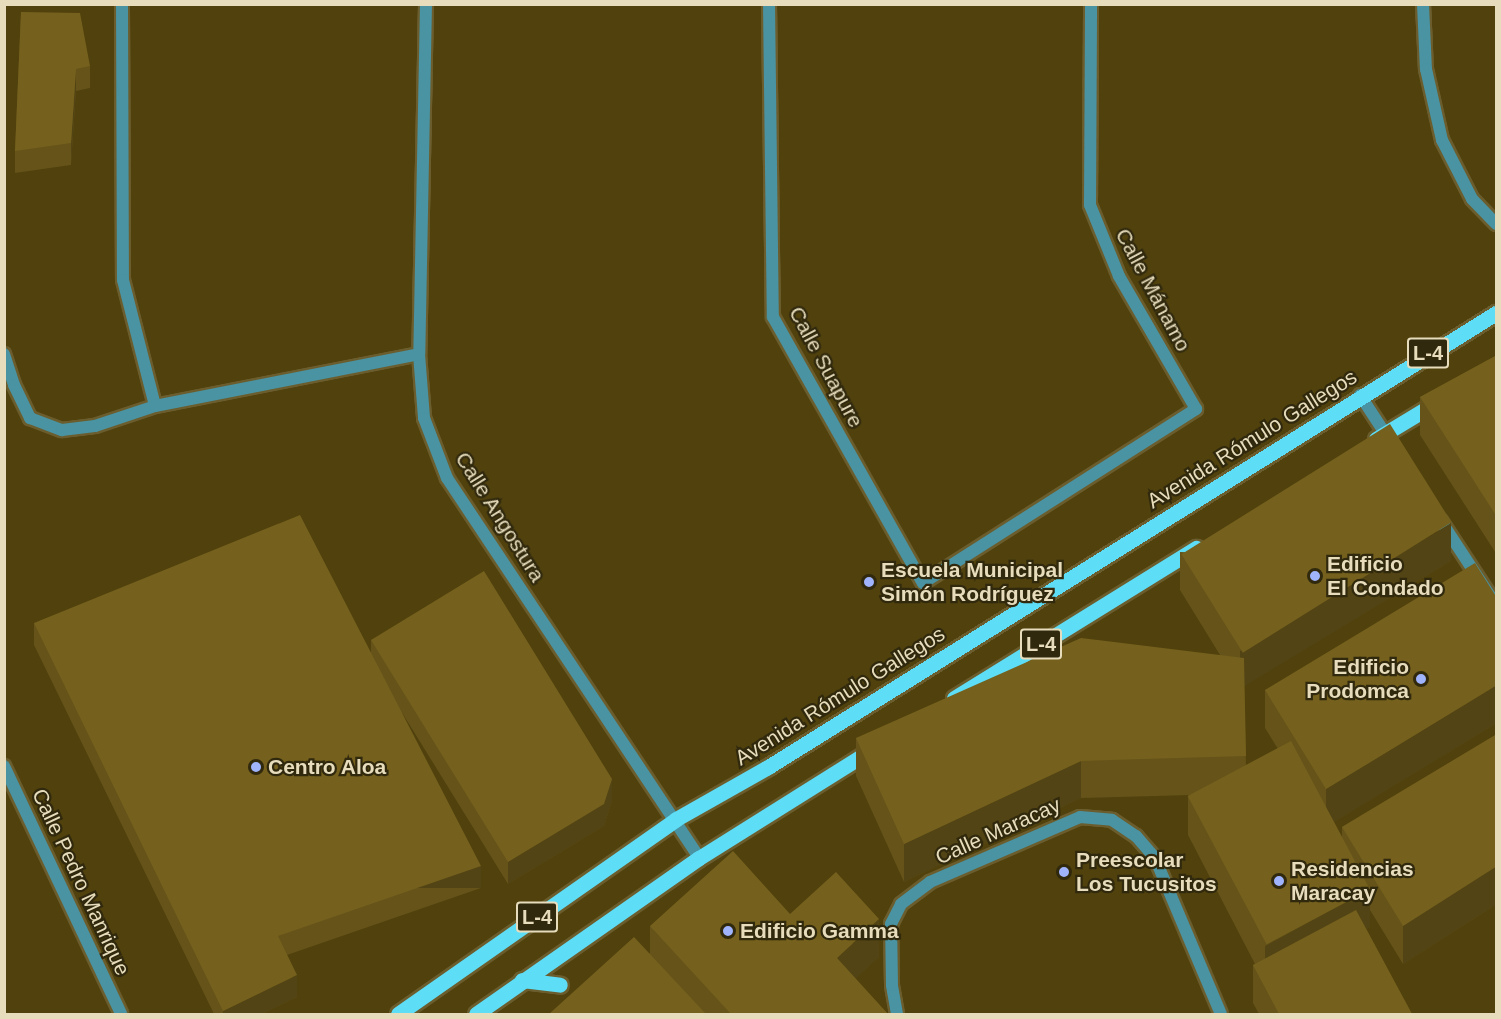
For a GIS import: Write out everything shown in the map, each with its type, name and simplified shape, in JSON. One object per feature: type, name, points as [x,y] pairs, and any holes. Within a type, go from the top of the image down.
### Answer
[{"type":"main road","name":"Avenida Rómulo Gallegos","points":[[398,1014],[676,819],[768,767],[1360,395],[1497,313]]},
{"type":"main road","name":"L-4","points":[[1366,445],[1456,390]]},
{"type":"main road","name":"L-4","points":[[937,709],[1209,540]]},
{"type":"main road","name":"L-4","points":[[476,1014],[699,858],[888,740]]},
{"type":"main road","points":[[522,980],[560,985]]},
{"type":"street","points":[[122,4],[123,280],[155,406]]},
{"type":"street","name":"Calle Angostura","points":[[426,4],[419,354],[424,418],[447,478],[676,819],[699,858]]},
{"type":"street","name":"Calle Suapure","points":[[769,4],[773,317],[923,583],[1196,409]]},
{"type":"street","name":"Calle Mánamo","points":[[1091,4],[1090,205],[1119,276],[1196,409]]},
{"type":"street","points":[[1424,4],[1426,69],[1442,140],[1472,199],[1497,224]]},
{"type":"street","points":[[4,354],[14,385],[30,418],[62,430],[95,426],[155,406],[419,354]]},
{"type":"street","points":[[1360,395],[1398,453]]},
{"type":"street","points":[[1435,510],[1497,605]]},
{"type":"street","name":"Calle Pedro Manrique","points":[[4,765],[121,1014]]},
{"type":"street","name":"Calle Maracay","points":[[897,1014],[892,985],[891,924],[901,904],[930,882],[1080,817],[1112,820],[1136,836],[1155,858],[1221,1014]]},
{"type":"building","points":[[21,12],[80,13],[90,66],[76,69],[71,143],[15,151]]},
{"type":"building","points":[[1497,355],[1497,517],[1420,397]]},
{"type":"building","name":"Edificio El Condado","points":[[1390,424],[1451,522],[1243,653],[1181,554]]},
{"type":"building","name":"Centro Aloa","points":[[300,515],[481,866],[278,936],[297,975],[223,1011],[34,623]]},
{"type":"building","name":"Edificio Prodomca","points":[[1475,563],[1497,598],[1497,685],[1326,789],[1265,690]]},
{"type":"building","points":[[484,571],[612,779],[604,804],[508,862],[371,640]]},
{"type":"building","points":[[1081,638],[1244,658],[1246,756],[1081,761],[904,844],[856,738]]},
{"type":"building","points":[[1497,734],[1497,866],[1403,926],[1342,827]]},
{"type":"building","name":"Residencias Maracay","points":[[1291,741],[1370,889],[1267,944],[1188,796]]},
{"type":"building","name":"Edificio Gamma","points":[[733,851],[790,914],[836,872],[879,919],[837,958],[888,1014],[731,1014],[650,926]]},
{"type":"building","points":[[1356,910],[1412,1014],[1279,1014],[1253,965]]},
{"type":"building","points":[[634,937],[706,1014],[549,1014]]},
{"type":"place","name":"Edificio El Condado","points":[[1315,576]]},
{"type":"place","name":"Escuela Municipal Simón Rodríguez","points":[[869,582]]},
{"type":"place","name":"Edificio Prodomca","points":[[1421,679]]},
{"type":"place","name":"Centro Aloa","points":[[256,767]]},
{"type":"place","name":"Preescolar Los Tucusitos","points":[[1064,872]]},
{"type":"place","name":"Residencias Maracay","points":[[1279,881]]},
{"type":"place","name":"Edificio Gamma","points":[[728,931]]}]
